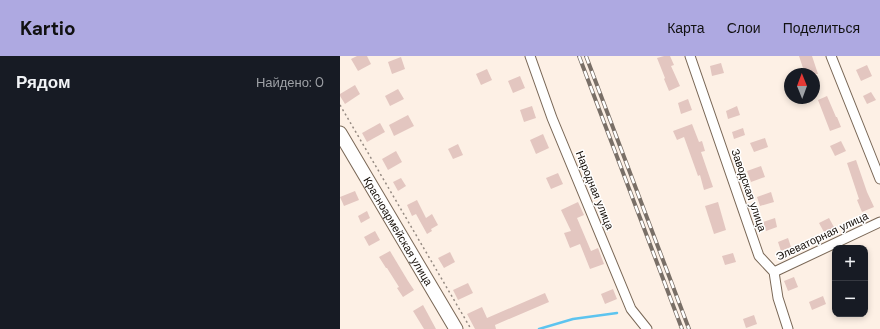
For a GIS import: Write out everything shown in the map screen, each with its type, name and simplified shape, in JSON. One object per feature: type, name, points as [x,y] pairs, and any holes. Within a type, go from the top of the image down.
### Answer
[{"type":"street","name":"Народная улица","points":[[530,56],[552,118],[630,309],[647,329]]},
{"type":"street","name":"Заводская улица","points":[[690,56],[759,256],[774,272]]},
{"type":"street","points":[[831,56],[880,179]]},
{"type":"street","name":"Красноармейская улица","points":[[340,133],[456,329]]},
{"type":"street","name":"Элеваторная улица","points":[[774,272],[880,222]]},
{"type":"street","points":[[774,272],[778,298],[788,329]]},
{"type":"path","points":[[340,105],[471,329]]},
{"type":"building","points":[[357,56],[367,56],[371,64],[358,71],[351,59]]},
{"type":"building","points":[[670,56],[674,65],[671,66],[680,86],[669,91],[657,58]]},
{"type":"building","points":[[799,56],[812,56],[816,68],[803,68]]},
{"type":"building","points":[[401,57],[405,69],[392,74],[388,62]]},
{"type":"building","points":[[721,63],[724,73],[712,76],[710,66]]},
{"type":"building","points":[[867,65],[872,76],[861,81],[856,70]]},
{"type":"building","points":[[487,69],[492,80],[481,85],[476,74]]},
{"type":"building","points":[[520,76],[525,88],[513,93],[508,81]]},
{"type":"building","points":[[355,85],[360,94],[345,104],[340,94]]},
{"type":"building","points":[[398,89],[404,99],[390,106],[385,96]]},
{"type":"building","points":[[871,92],[876,100],[867,104],[863,96]]},
{"type":"building","points":[[827,96],[841,127],[830,131],[820,104],[820,99]]},
{"type":"building","points":[[688,99],[692,110],[681,114],[678,103]]},
{"type":"building","points":[[532,106],[536,118],[524,122],[520,110]]},
{"type":"building","points":[[737,106],[740,115],[728,119],[726,111]]},
{"type":"building","points":[[408,115],[414,126],[394,136],[389,125]]},
{"type":"building","points":[[380,123],[385,132],[367,142],[362,133]]},
{"type":"building","points":[[692,124],[699,142],[702,141],[705,151],[701,152],[713,187],[704,190],[700,175],[698,176],[684,137],[677,140],[673,131]]},
{"type":"building","points":[[743,128],[745,135],[734,139],[732,132]]},
{"type":"building","points":[[543,134],[549,148],[536,154],[530,140]]},
{"type":"building","points":[[765,138],[768,147],[754,152],[750,143]]},
{"type":"building","points":[[841,141],[846,151],[835,156],[830,146]]},
{"type":"building","points":[[458,144],[463,155],[453,159],[448,149]]},
{"type":"building","points":[[396,151],[402,162],[388,170],[382,159]]},
{"type":"building","points":[[856,160],[874,207],[862,212],[857,200],[859,199],[847,163]]},
{"type":"building","points":[[761,166],[765,177],[751,182],[747,171]]},
{"type":"building","points":[[558,173],[563,184],[551,189],[546,178]]},
{"type":"building","points":[[401,178],[406,186],[398,191],[393,182]]},
{"type":"building","points":[[355,191],[359,200],[344,206],[340,197]]},
{"type":"building","points":[[771,192],[774,202],[760,206],[757,197]]},
{"type":"building","points":[[417,200],[426,218],[432,214],[438,225],[431,229],[432,231],[427,234],[416,214],[412,216],[407,205]]},
{"type":"building","points":[[578,202],[584,215],[577,218],[591,251],[598,248],[604,264],[590,269],[580,244],[570,248],[564,233],[571,231],[561,210]]},
{"type":"building","points":[[718,202],[726,230],[714,234],[705,206]]},
{"type":"building","points":[[367,211],[370,218],[361,223],[358,216]]},
{"type":"building","points":[[775,218],[777,227],[766,231],[763,222]]},
{"type":"building","points":[[829,218],[835,229],[825,234],[819,223]]},
{"type":"building","points":[[375,231],[380,240],[369,246],[364,237]]},
{"type":"building","points":[[788,238],[791,247],[781,251],[778,242]]},
{"type":"building","points":[[390,251],[414,290],[403,297],[397,288],[399,287],[379,257]]},
{"type":"building","points":[[450,252],[455,262],[444,268],[438,258]]},
{"type":"building","points":[[733,253],[736,262],[725,265],[722,256]]},
{"type":"building","points":[[794,277],[798,287],[788,291],[784,281]]},
{"type":"building","points":[[468,283],[473,293],[458,300],[453,290]]},
{"type":"building","points":[[613,289],[617,299],[605,304],[601,294]]},
{"type":"building","points":[[545,293],[549,302],[495,325],[496,329],[475,329],[467,314],[482,307],[487,318]]},
{"type":"building","points":[[823,296],[826,304],[812,310],[809,302]]},
{"type":"building","points":[[423,305],[436,329],[424,329],[413,311]]},
{"type":"building","points":[[754,315],[757,324],[746,328],[743,319]]},
{"type":"waterway","points":[[539,329],[573,319],[617,313]]},
{"type":"railway","points":[[579,56],[682,329]]},
{"type":"railway","points":[[586,56],[689,329]]}]
